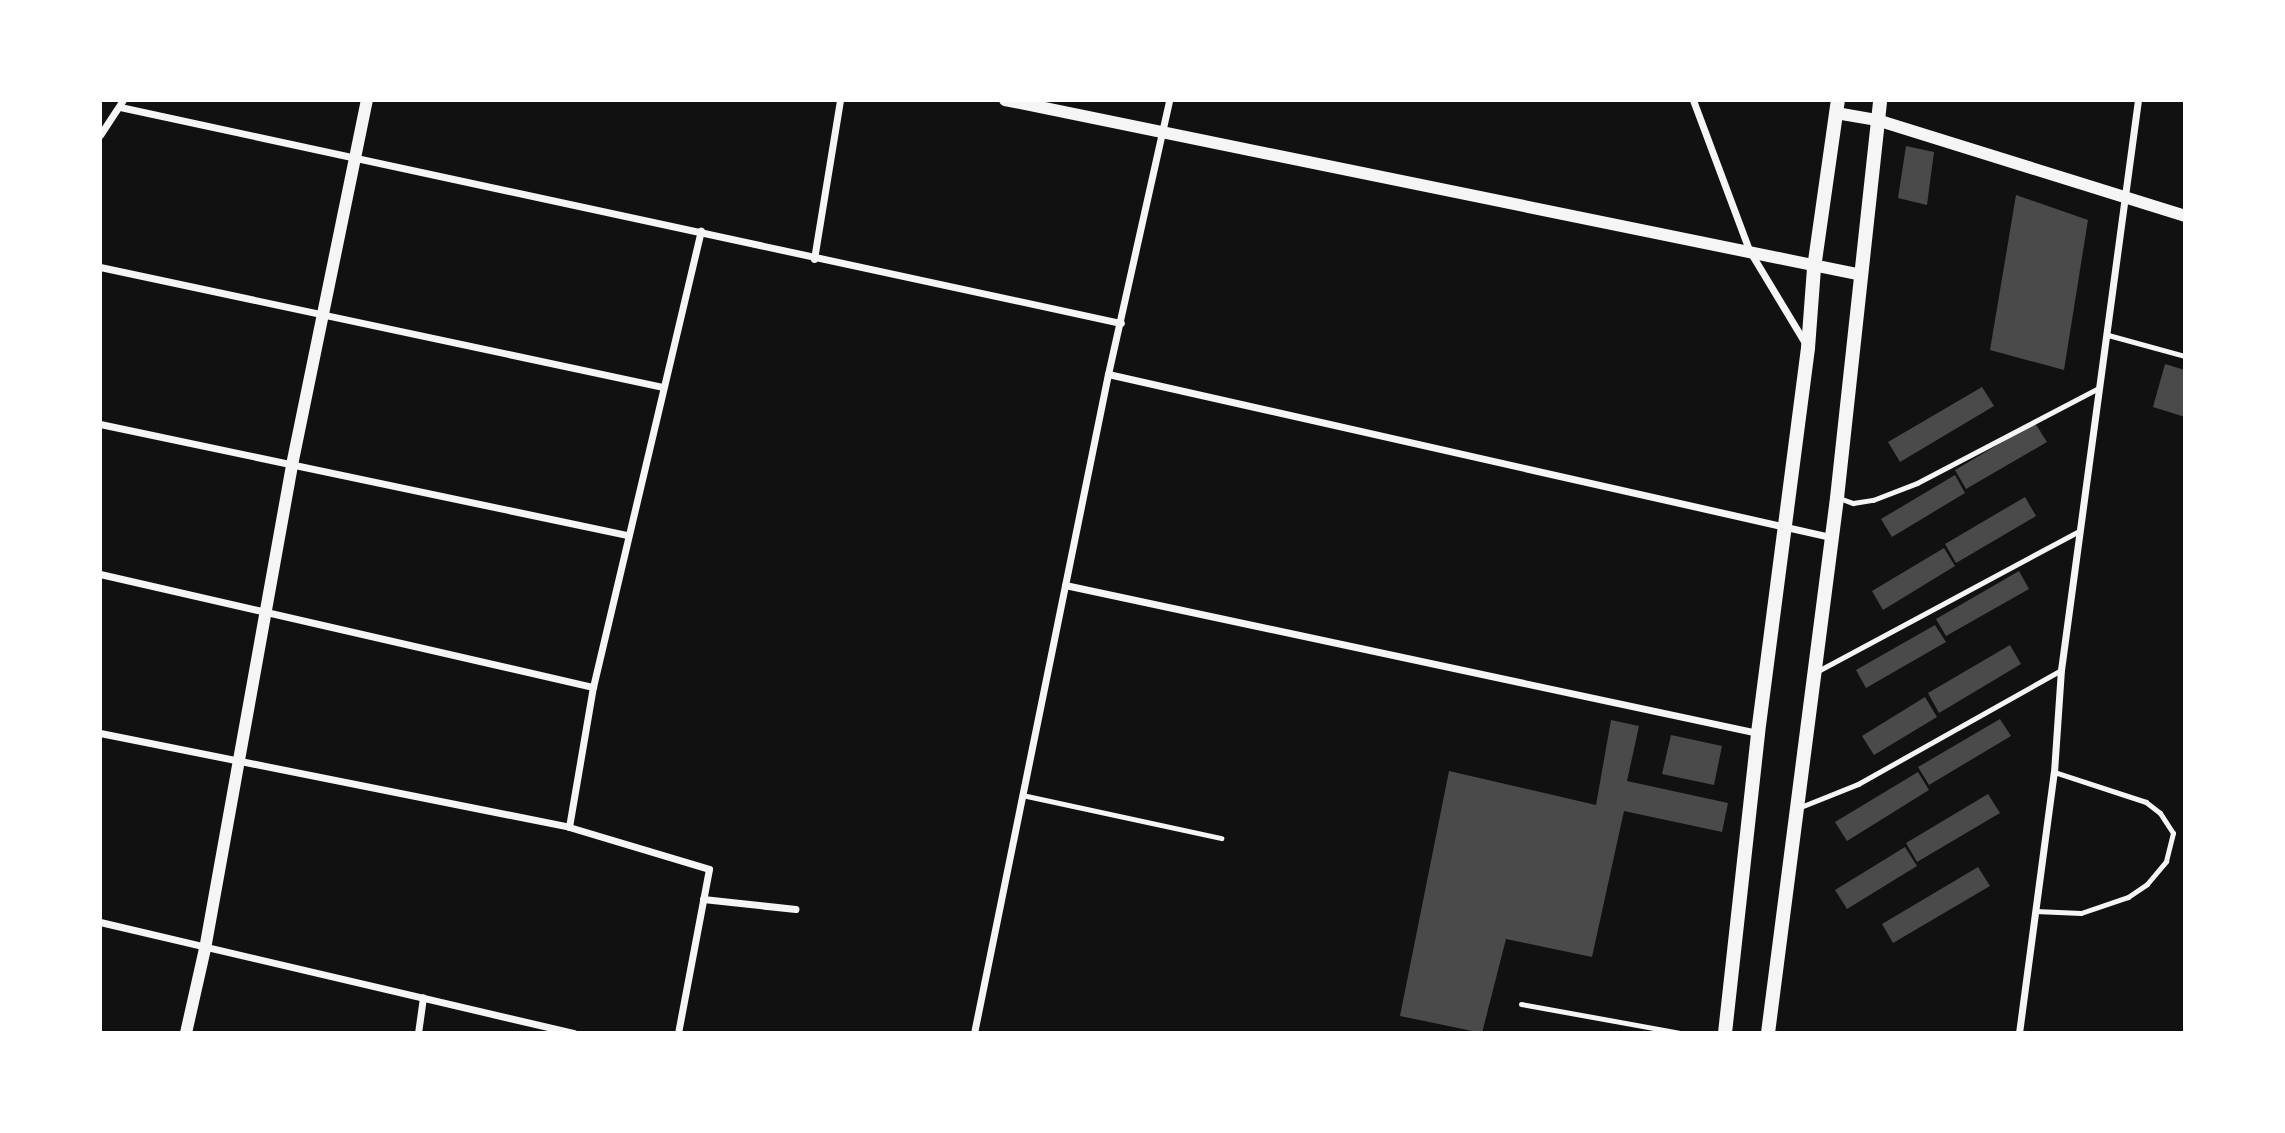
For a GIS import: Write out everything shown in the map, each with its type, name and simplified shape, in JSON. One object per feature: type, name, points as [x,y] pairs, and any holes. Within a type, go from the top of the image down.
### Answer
[{"type":"main road","points":[[1768,1033],[1837,498],[1880,100]]},
{"type":"main road","points":[[1725,1033],[1758,733],[1808,348],[1814,268],[1837,106]]},
{"type":"street","points":[[186,1033],[205,949],[235,762],[292,465],[367,100]]},
{"type":"street","points":[[814,259],[839,100]]},
{"type":"street","points":[[1005,100],[1749,250],[1814,268],[1861,275]]},
{"type":"street","points":[[974,1033],[1108,374],[1169,100]]},
{"type":"street","points":[[1693,100],[1749,250],[1808,348]]},
{"type":"street","points":[[2019,1033],[2054,772],[2061,670],[2138,100]]},
{"type":"street","points":[[100,135],[122,103],[355,160],[701,231],[814,259],[1121,323]]},
{"type":"street","points":[[1837,106],[2185,216]]},
{"type":"street","points":[[569,827],[593,687],[701,231]]},
{"type":"street","points":[[100,267],[663,387]]},
{"type":"street","points":[[1108,374],[1830,537]]},
{"type":"street","points":[[100,424],[628,535]]},
{"type":"street","points":[[100,574],[593,687]]},
{"type":"street","points":[[1065,584],[1758,733]]},
{"type":"street","points":[[100,733],[569,827],[709,869],[678,1033]]},
{"type":"street","points":[[703,899],[795,909]]},
{"type":"street","points":[[100,922],[205,949],[574,1033]]},
{"type":"street","points":[[418,1033],[423,997]]},
{"type":"lane","points":[[2108,335],[2185,356]]},
{"type":"lane","points":[[1837,498],[1853,503],[1873,500],[1917,483],[2099,388]]},
{"type":"lane","points":[[1813,673],[2080,531]]},
{"type":"lane","points":[[1798,808],[1858,784],[2061,670]]},
{"type":"lane","points":[[2035,911],[2081,913],[2128,897],[2147,884],[2166,861],[2173,833],[2161,813],[2146,802],[2054,772]]},
{"type":"lane","points":[[1023,795],[1221,838]]},
{"type":"lane","points":[[1521,1004],[1681,1033]]},
{"type":"building","points":[[1906,146],[1934,152],[1927,205],[1898,198]]},
{"type":"building","points":[[2016,195],[2088,220],[2064,370],[1990,350]]},
{"type":"building","points":[[2165,364],[2185,370],[2185,417],[2153,407]]},
{"type":"building","points":[[1982,387],[1994,406],[1900,462],[1888,442]]},
{"type":"building","points":[[2035,423],[2047,442],[1966,489],[1955,470]]},
{"type":"building","points":[[1955,475],[1965,493],[1892,537],[1881,519]]},
{"type":"building","points":[[2025,497],[2036,516],[1956,563],[1945,544]]},
{"type":"building","points":[[1944,548],[1955,566],[1883,610],[1872,591]]},
{"type":"building","points":[[2019,571],[2029,589],[1946,636],[1936,619]]},
{"type":"building","points":[[1935,625],[1946,642],[1866,688],[1856,670]]},
{"type":"building","points":[[2010,645],[2021,664],[1939,713],[1928,693]]},
{"type":"building","points":[[1925,697],[1937,717],[1874,755],[1862,736]]},
{"type":"building","points":[[2000,719],[2011,736],[1929,785],[1918,767]]},
{"type":"building","points":[[1611,720],[1639,726],[1627,781],[1728,803],[1722,832],[1624,811],[1592,957],[1506,939],[1482,1033],[1400,1016],[1449,771],[1596,805]]},
{"type":"building","points":[[1671,735],[1722,746],[1714,785],[1662,774]]},
{"type":"building","points":[[1918,772],[1929,790],[1847,841],[1835,822]]},
{"type":"building","points":[[1988,794],[2000,813],[1917,862],[1906,843]]},
{"type":"building","points":[[1905,847],[1917,866],[1847,909],[1835,890]]},
{"type":"building","points":[[1978,867],[1990,886],[1893,943],[1882,924]]}]
